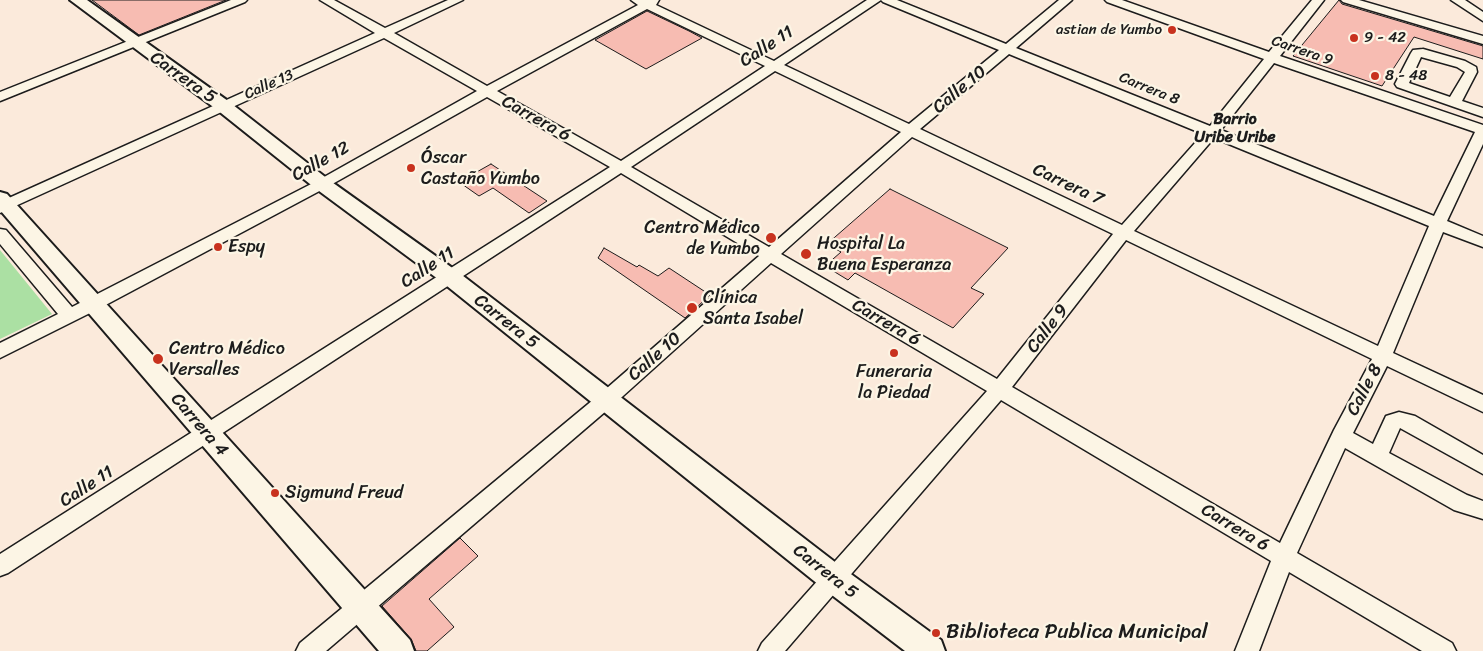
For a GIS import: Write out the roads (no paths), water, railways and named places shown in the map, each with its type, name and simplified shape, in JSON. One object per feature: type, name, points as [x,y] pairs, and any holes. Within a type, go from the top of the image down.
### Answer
[{"type":"main road","name":"Carrera 5","points":[[77,0],[222,106],[322,184],[450,277],[834,579],[930,651]]},
{"type":"main road","name":"Carrera 4","points":[[2,203],[94,304],[206,434],[399,651]]},
{"type":"street","points":[[0,97],[241,0]]},
{"type":"street","name":"Carrera 6","points":[[326,0],[621,167],[1444,651]]},
{"type":"street","name":"Calle 13","points":[[2,203],[457,0]]},
{"type":"street","name":"Calle 11","points":[[0,566],[621,167],[875,0]]},
{"type":"street","name":"Carrera 8","points":[[887,0],[1483,242]]},
{"type":"street","name":"Calle 10","points":[[308,651],[606,400],[910,132],[1066,0]]},
{"type":"street","name":"Carrera 9","points":[[1111,0],[1273,58],[1483,129]]},
{"type":"street","name":"Calle 9","points":[[770,651],[1000,390],[1124,232],[1212,132],[1318,0]]},
{"type":"street","points":[[1347,0],[1483,40]]},
{"type":"street","points":[[1457,0],[1483,17]]},
{"type":"street","name":"Carrera 7","points":[[647,2],[910,132],[1483,404]]},
{"type":"street","name":"Calle 12","points":[[0,351],[94,304],[322,184],[647,2]]},
{"type":"street","points":[[1454,103],[1471,70],[1461,64],[1423,53],[1417,54],[1402,84],[1454,103],[1483,113]]},
{"type":"street","name":"Calle 8","points":[[1247,651],[1284,557],[1341,436],[1383,356],[1438,224],[1483,129]]},
{"type":"street","points":[[0,234],[70,316]]},
{"type":"street","points":[[1378,455],[1392,422],[1399,420],[1408,422],[1483,465]]},
{"type":"street","points":[[1341,436],[1461,503],[1483,510]]},
{"type":"place","name":"astian de Yumbo","points":[[1172,30]]},
{"type":"place","name":"9 - 42","points":[[1354,38]]},
{"type":"place","name":"8 - 48","points":[[1375,76]]},
{"type":"place","name":"Óscar Castaño Yumbo","points":[[411,168]]},
{"type":"place","name":"Centro Médico de Yumbo","points":[[771,238]]},
{"type":"place","name":"Espy","points":[[218,247]]},
{"type":"place","name":"Hospital La Buena Esperanza","points":[[806,254]]},
{"type":"place","name":"Clínica Santa Isabel","points":[[692,308]]},
{"type":"place","name":"Funeraria la Piedad","points":[[894,353]]},
{"type":"place","name":"Centro Médico Versalles","points":[[158,359]]},
{"type":"place","name":"Sigmund Freud","points":[[275,493]]},
{"type":"place","name":"Biblioteca Publica Municipal","points":[[936,633]]},
{"type":"district","name":"Barrio Uribe Uribe","points":[[1235,129]]}]
